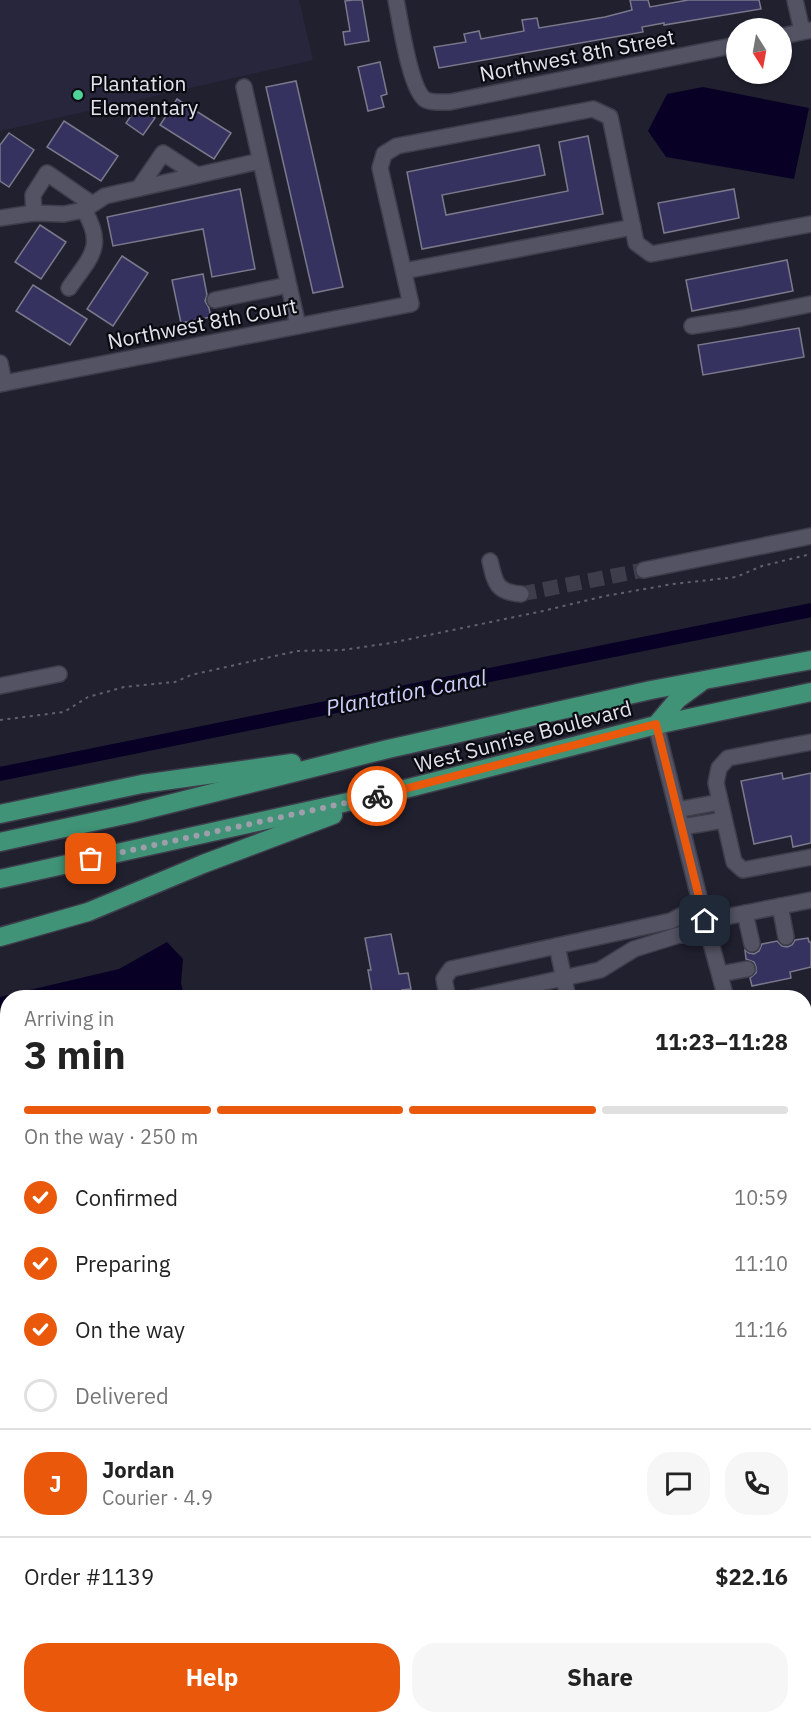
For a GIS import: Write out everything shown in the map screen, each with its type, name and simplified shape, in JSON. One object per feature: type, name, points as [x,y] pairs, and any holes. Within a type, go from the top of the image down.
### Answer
[{"type":"main road","name":"West Sunrise Boulevard","points":[[0,842],[129,814],[388,749],[651,690],[811,660]]},
{"type":"main road","points":[[656,724],[678,699],[703,680]]},
{"type":"main road","name":"West Sunrise Boulevard","points":[[0,879],[393,792],[656,724],[811,692]]},
{"type":"main road","points":[[0,814],[141,784],[388,749]]},
{"type":"main road","points":[[0,937],[88,912],[203,864],[393,792]]},
{"type":"street","name":"Northwest 8th Street","points":[[396,0],[416,87],[425,99],[436,102],[450,102],[726,47]]},
{"type":"street","points":[[792,34],[807,31],[795,0]]},
{"type":"street","points":[[244,87],[298,326]]},
{"type":"street","points":[[633,227],[404,271],[380,168],[384,154],[397,146],[593,109],[610,117],[633,227],[636,243],[651,254],[811,224]]},
{"type":"street","points":[[139,188],[163,153],[197,175]]},
{"type":"street","points":[[0,218],[34,213],[64,214],[88,207],[105,196],[260,160]]},
{"type":"street","points":[[34,213],[33,195],[47,173],[88,207],[96,237],[94,251],[69,288]]},
{"type":"street","name":"Northwest 8th Court","points":[[2,383],[411,304],[404,271]]},
{"type":"street","points":[[215,300],[288,285]]},
{"type":"street","points":[[692,326],[811,304]]},
{"type":"street","points":[[0,363],[2,383]]},
{"type":"street","points":[[644,570],[811,537]]},
{"type":"street","points":[[490,561],[495,581],[501,589],[521,594]]},
{"type":"street","points":[[0,686],[59,674]]},
{"type":"street","points":[[656,724],[724,990]]},
{"type":"street","points":[[811,742],[728,758],[719,768],[716,783],[734,862],[743,870],[811,857]]},
{"type":"street","points":[[677,810],[720,802]]},
{"type":"street","points":[[682,827],[724,820]]},
{"type":"street","points":[[509,990],[600,970],[634,949],[707,928],[745,913],[811,900]]},
{"type":"street","points":[[447,990],[444,979],[451,969],[671,921],[701,905]]},
{"type":"street","points":[[780,906],[786,937]]},
{"type":"street","points":[[745,913],[752,944]]},
{"type":"street","points":[[630,930],[634,949]]},
{"type":"street","points":[[557,946],[566,990]]},
{"type":"street","points":[[720,974],[747,969]]},
{"type":"path","points":[[0,720],[64,712],[88,697],[124,687],[175,682],[191,675],[297,651],[342,650],[391,643],[605,596],[673,584],[736,577],[762,566],[811,554]]},
{"type":"shaded area","name":"Plantation Elementary","points":[[0,0],[299,0],[313,60],[0,131]]},
{"type":"shaded area","points":[[703,87],[809,108],[794,179],[666,157],[648,131],[667,94]]},
{"type":"shaded area","points":[[167,942],[183,959],[182,990],[30,990],[119,969]]},
{"type":"building","points":[[362,0],[369,41],[345,45],[343,32],[350,31],[345,1]]},
{"type":"building","points":[[630,0],[648,0],[650,7],[688,0],[759,0],[761,9],[642,27],[643,32],[439,68],[434,47],[466,42],[464,34],[479,31],[481,39],[524,31],[522,20],[537,18],[539,28],[605,17],[632,10]]},
{"type":"building","points":[[380,62],[387,94],[381,96],[384,107],[368,111],[358,67]]},
{"type":"building","points":[[296,81],[343,287],[313,293],[266,87]]},
{"type":"building","points":[[177,99],[231,133],[214,159],[160,125]]},
{"type":"building","points":[[137,107],[155,118],[143,135],[126,123]]},
{"type":"building","points":[[64,121],[118,156],[101,181],[47,147]]},
{"type":"building","points":[[9,133],[34,150],[9,187],[0,181],[0,145]]},
{"type":"building","points":[[588,136],[603,214],[422,249],[407,172],[539,145],[545,175],[442,195],[446,215],[568,191],[559,142]]},
{"type":"building","points":[[240,189],[255,269],[212,277],[203,229],[113,246],[107,217]]},
{"type":"building","points":[[734,189],[739,218],[664,233],[658,203]]},
{"type":"building","points":[[40,225],[66,242],[41,279],[15,262]]},
{"type":"building","points":[[122,256],[148,273],[113,326],[87,309]]},
{"type":"building","points":[[787,260],[793,291],[692,311],[686,280]]},
{"type":"building","points":[[203,274],[207,295],[205,301],[211,317],[181,323],[172,280]]},
{"type":"building","points":[[33,285],[87,319],[70,345],[16,311]]},
{"type":"building","points":[[799,328],[804,357],[703,375],[698,345]]},
{"type":"building","points":[[782,773],[783,779],[811,773],[811,843],[793,847],[791,836],[754,844],[741,781]]},
{"type":"building","points":[[391,934],[399,974],[408,973],[411,989],[372,990],[368,970],[371,970],[365,938]]},
{"type":"building","points":[[808,938],[811,942],[811,967],[790,972],[791,978],[752,986],[750,978],[756,973],[756,967],[754,962],[746,959],[745,950],[754,954],[759,951],[762,944],[777,941],[787,947],[795,940]]},
{"type":"waterway","name":"Plantation Canal","points":[[0,774],[811,610]]},
{"type":"tunnel","points":[[521,594],[644,570]]},
{"type":"way so far","points":[[91,859],[377,796]]},
{"type":"place","name":"Plantation Elementary","points":[[78,95]]},
{"type":"route","points":[[377,796],[656,724],[705,921]]}]
